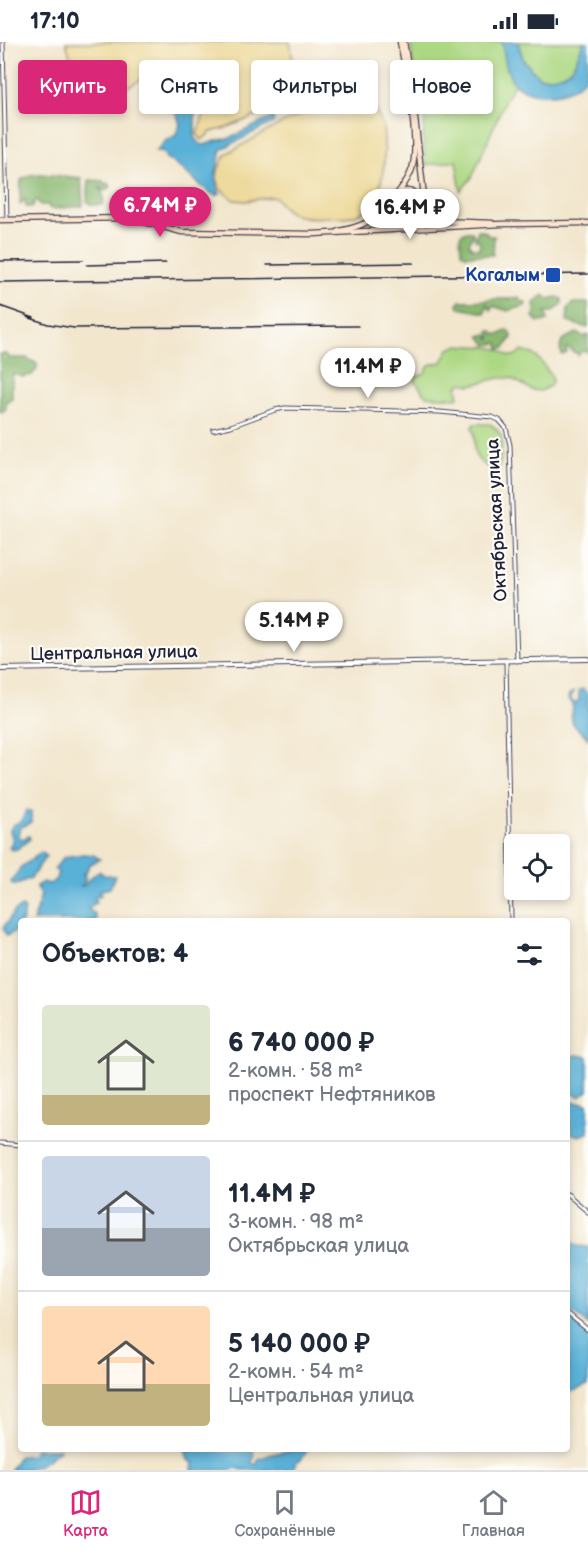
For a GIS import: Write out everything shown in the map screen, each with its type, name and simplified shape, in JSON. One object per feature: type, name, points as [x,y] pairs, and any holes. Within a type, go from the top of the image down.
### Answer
[{"type":"main road","points":[[313,234],[363,225],[378,216],[409,176],[414,150],[402,42]]},
{"type":"main road","points":[[394,230],[409,227],[421,220],[425,206],[412,92],[402,42]]},
{"type":"main road","points":[[397,194],[415,192],[421,197],[431,218],[439,221],[501,224]]},
{"type":"main road","points":[[391,201],[389,210],[392,219],[400,225],[424,228]]},
{"type":"main road","points":[[0,220],[130,218],[182,232],[313,234],[501,224],[588,223]]},
{"type":"street","points":[[3,42],[2,101],[7,220]]},
{"type":"street","name":"Октябрьская улица","points":[[213,430],[285,408],[440,412],[492,417],[499,420],[506,428],[510,445],[517,661]]},
{"type":"street","name":"Центральная улица","points":[[0,669],[588,659]]},
{"type":"street","points":[[506,661],[511,918]]},
{"type":"street","points":[[0,1143],[18,1145]]},
{"type":"street","points":[[570,1197],[588,1212]]},
{"type":"street","points":[[570,1315],[588,1330]]},
{"type":"green space","points":[[410,42],[502,42],[507,67],[515,83],[506,98],[472,177],[461,191],[456,161],[426,165],[423,114],[493,114],[493,60],[413,60]]},
{"type":"green space","points":[[518,42],[583,42],[577,59],[564,74],[539,77],[521,56]]},
{"type":"green space","points":[[30,175],[81,178],[83,206],[52,209],[48,205],[40,205],[37,200],[33,207],[26,207],[25,199],[20,204],[21,180]]},
{"type":"green space","points":[[89,180],[103,181],[111,187],[104,191],[99,186],[104,197],[103,205],[91,205],[87,201]]},
{"type":"green space","points":[[408,197],[416,201],[420,209],[416,217],[408,221],[400,217],[396,209],[400,201]]},
{"type":"green space","points":[[387,212],[390,220],[397,227],[364,229]]},
{"type":"green space","points":[[478,230],[486,232],[488,236],[494,236],[493,255],[465,255],[461,252],[460,236],[464,232],[472,232],[474,236],[469,244],[472,248],[479,249],[480,241],[475,240]]},
{"type":"green space","points":[[544,295],[548,299],[557,297],[562,299],[562,304],[553,312],[546,312],[548,321],[538,322],[533,317],[534,303]]},
{"type":"green space","points":[[520,298],[519,301],[526,302],[525,306],[508,311],[493,306],[491,310],[487,304],[485,313],[460,308],[458,304],[460,301]]},
{"type":"green space","points":[[573,303],[588,303],[588,328],[567,322],[568,308]]},
{"type":"green space","points":[[508,330],[512,337],[505,348],[499,349],[498,343],[487,345],[480,336],[486,334],[491,340],[489,331],[501,334]]},
{"type":"green space","points":[[577,333],[584,337],[588,335],[588,352],[582,351],[578,355],[566,348],[567,353],[562,355],[561,343]]},
{"type":"green space","points":[[459,345],[498,349],[509,356],[514,356],[521,351],[533,354],[552,377],[552,382],[550,386],[541,391],[532,390],[511,378],[499,378],[471,385],[461,383],[457,387],[459,397],[456,398],[427,396],[415,382],[416,377],[425,373],[429,365],[442,362],[449,349]]},
{"type":"green space","points":[[0,354],[7,354],[10,358],[27,358],[37,364],[37,369],[32,375],[22,377],[14,374],[12,398],[7,401],[5,411],[0,412]]},
{"type":"green space","points":[[474,424],[490,424],[500,435],[501,458],[497,472],[489,469],[476,456],[472,427]]},
{"type":"sand","points":[[66,42],[290,42],[293,60],[251,60],[251,114],[261,114],[211,132],[202,140],[197,134],[204,114],[239,114],[239,60],[139,60],[139,80],[127,87],[127,60],[72,60]]},
{"type":"sand","points":[[302,114],[377,114],[383,128],[384,162],[380,187],[369,207],[357,215],[348,217],[303,217],[285,209],[276,198],[234,200],[220,189],[217,178],[218,170],[226,154]]},
{"type":"water","points":[[502,42],[518,42],[524,62],[530,66],[530,69],[539,77],[549,77],[564,74],[569,70],[577,59],[583,42],[588,42],[586,75],[572,88],[563,92],[541,94],[522,89],[511,79]]},
{"type":"water","points":[[177,114],[195,114],[195,139],[204,145],[228,139],[273,117],[274,122],[222,149],[216,177],[220,194],[216,196],[166,158],[162,151],[156,151],[166,140],[175,136],[180,125]]},
{"type":"water","points":[[583,689],[588,695],[588,739],[574,726],[573,707],[568,698],[569,694],[574,692],[570,698],[575,704],[579,699],[579,690]]},
{"type":"water","points":[[26,810],[31,812],[31,822],[20,828],[18,836],[21,839],[29,836],[30,839],[17,849],[11,850],[9,847],[13,841],[10,830],[13,825],[22,821]]},
{"type":"water","points":[[42,852],[46,856],[31,878],[14,885],[11,882],[21,867]]},
{"type":"water","points":[[83,854],[93,855],[100,859],[89,865],[86,873],[82,874],[85,876],[85,881],[81,886],[84,886],[99,871],[104,875],[115,876],[110,888],[98,891],[101,895],[95,898],[96,902],[88,909],[95,914],[96,918],[34,918],[41,895],[36,886],[43,882],[50,884],[56,879],[58,872],[54,869],[64,857]]},
{"type":"water","points":[[22,907],[25,910],[23,918],[18,918],[18,930],[7,936],[3,928],[15,911]]},
{"type":"water","points":[[570,1056],[588,1057],[588,1091],[579,1097],[570,1092]]},
{"type":"water","points":[[570,1101],[588,1104],[588,1133],[579,1136],[572,1134]]},
{"type":"water","points":[[570,1241],[576,1246],[588,1247],[588,1325],[570,1310]]},
{"type":"water","points":[[570,1319],[588,1334],[588,1385],[570,1392]]},
{"type":"water","points":[[34,1452],[57,1452],[38,1466],[10,1470],[19,1456],[32,1455]]},
{"type":"water","points":[[186,1452],[253,1452],[252,1463],[257,1465],[258,1459],[269,1455],[306,1452],[301,1460],[296,1462],[293,1470],[236,1468],[192,1470],[193,1463],[188,1460]]},
{"type":"railway","points":[[0,261],[83,260]]},
{"type":"railway","points":[[87,265],[166,263]]},
{"type":"railway","points":[[267,265],[414,263]]},
{"type":"railway","points":[[0,282],[588,274]]},
{"type":"railway","points":[[0,306],[34,318]]},
{"type":"railway","points":[[27,317],[48,324],[74,328],[358,326]]},
{"type":"place","name":"Когалым","points":[[553,275]]}]
